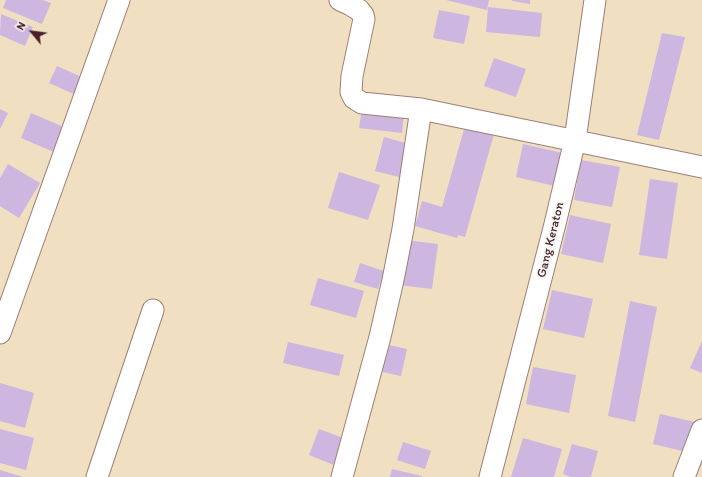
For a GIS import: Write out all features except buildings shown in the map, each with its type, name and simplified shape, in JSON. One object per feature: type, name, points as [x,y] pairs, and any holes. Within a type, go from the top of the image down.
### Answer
[{"type":"street","points":[[0,333],[119,0]]},
{"type":"street","points":[[340,0],[359,10],[364,19],[352,76],[351,92],[354,98],[362,103],[420,110],[575,140],[702,167]]},
{"type":"street","name":"Gang Keraton","points":[[490,477],[575,140],[595,0]]},
{"type":"street","points":[[342,477],[380,337],[393,280],[403,229],[420,110]]},
{"type":"street","points":[[97,477],[153,310]]},
{"type":"street","points":[[684,477],[702,430]]}]
